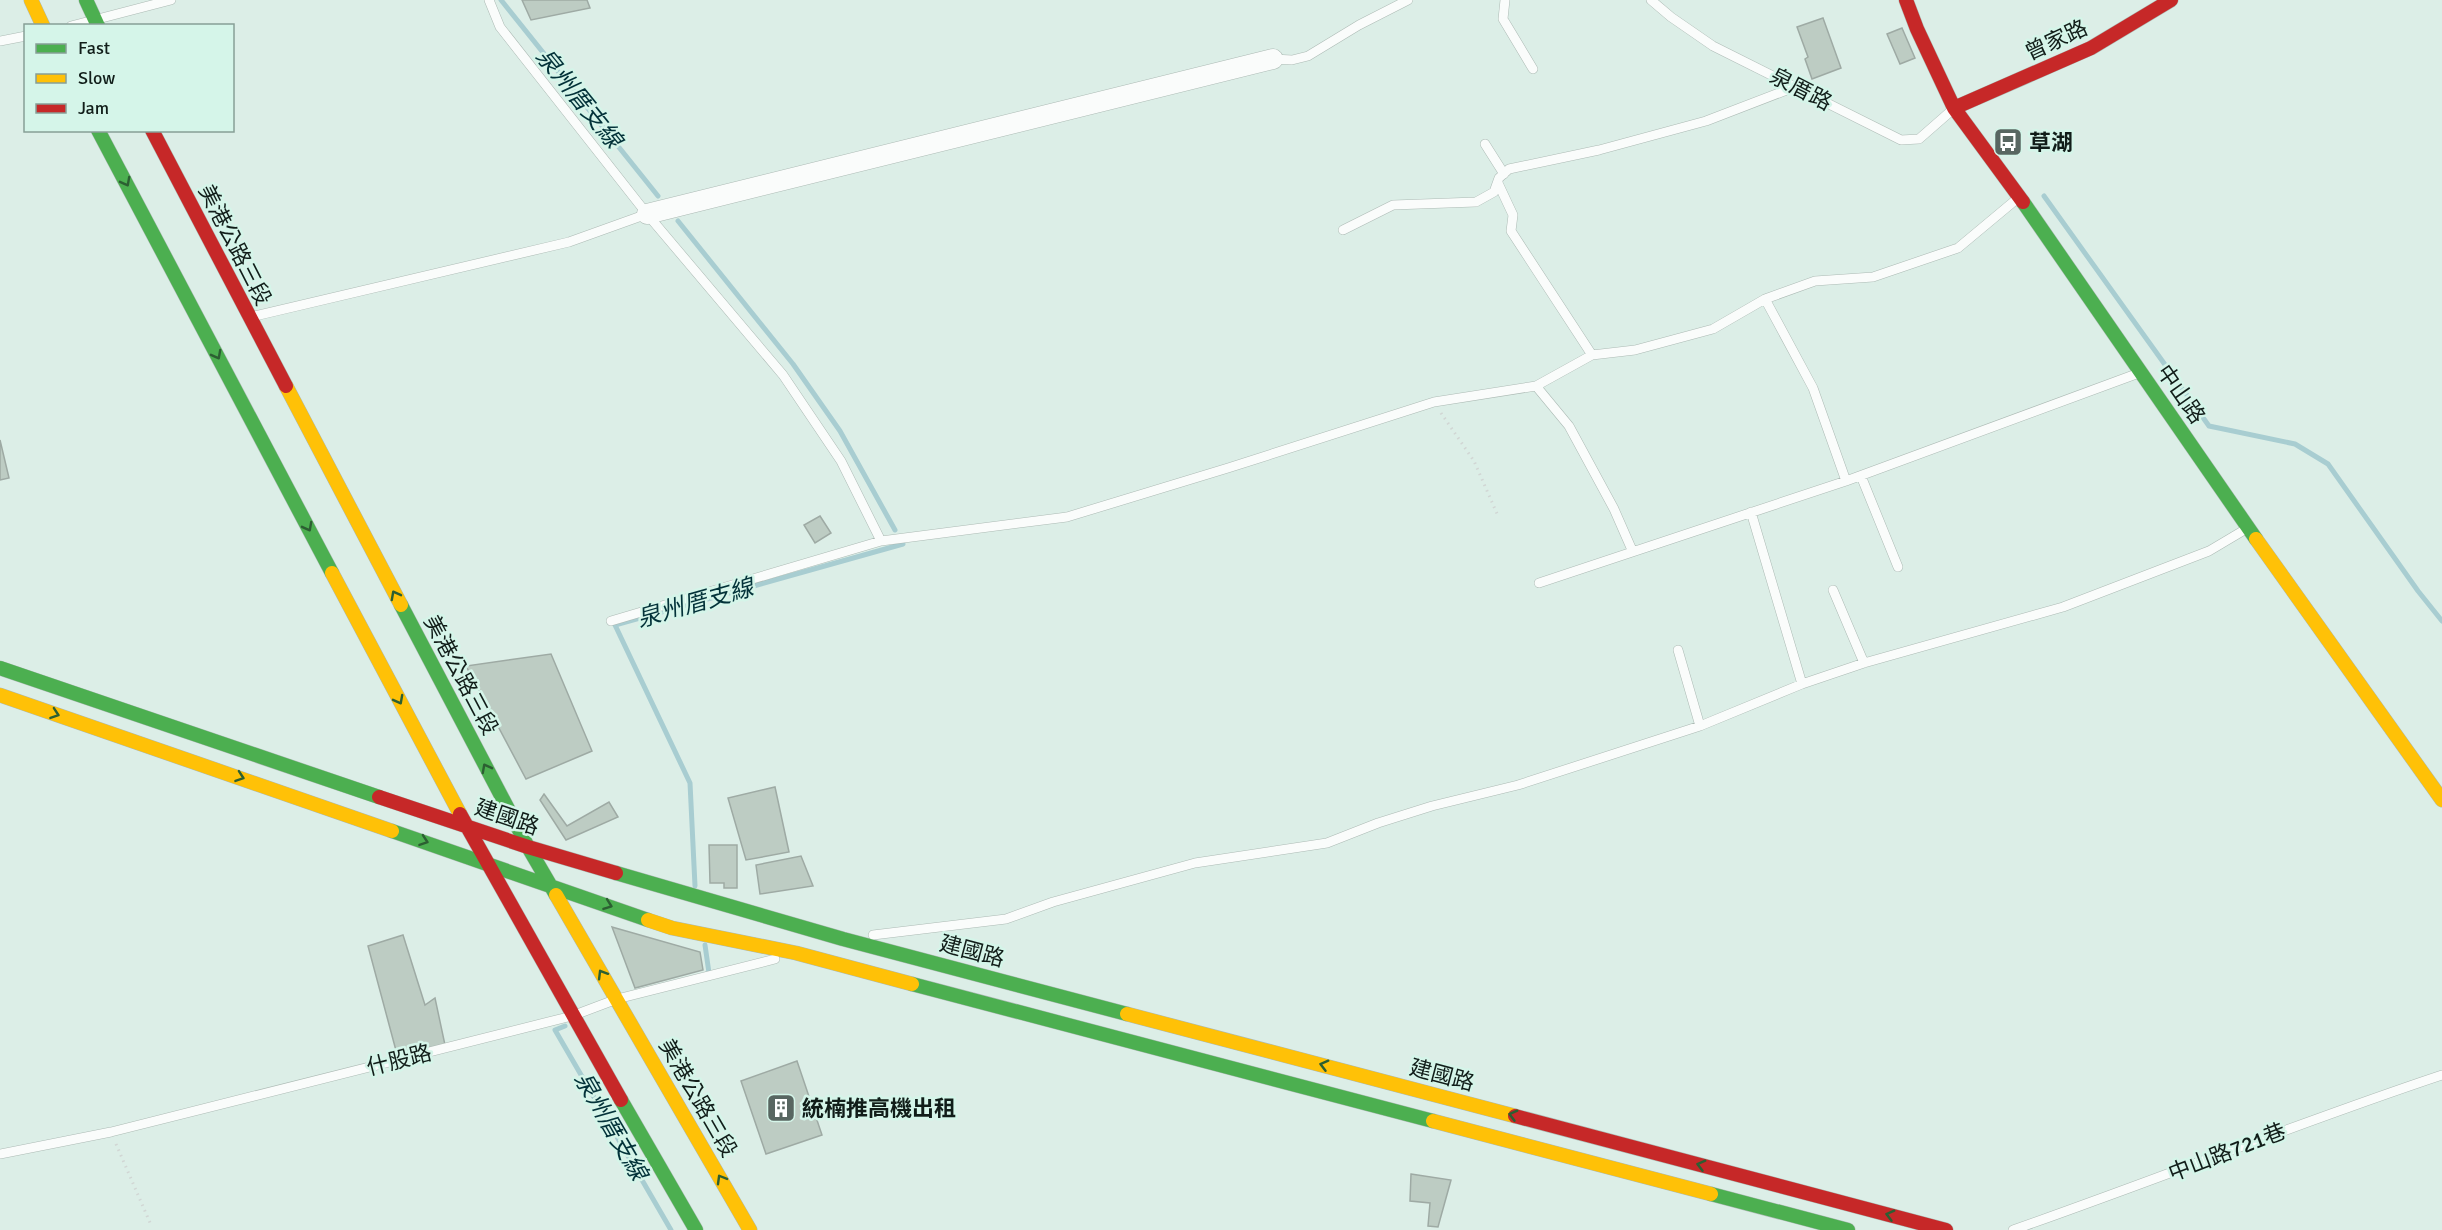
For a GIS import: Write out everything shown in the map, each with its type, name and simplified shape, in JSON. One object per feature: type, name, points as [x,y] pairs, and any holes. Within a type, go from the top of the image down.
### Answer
[{"type":"main road","points":[[31,0],[42,24]]},
{"type":"main road","points":[[86,0],[96,22]]},
{"type":"main road","name":"中山路","points":[[1906,0],[1954,108],[2020,197],[2248,528],[2442,800]]},
{"type":"main road","name":"曾家路","points":[[1954,108],[2091,48],[2171,0]]},
{"type":"main road","points":[[99,132],[485,862],[696,1230]]},
{"type":"main road","name":"美港公路三段","points":[[153,132],[248,317],[548,884],[750,1230]]},
{"type":"main road","name":"建國路","points":[[0,668],[528,847],[843,939],[1946,1230]]},
{"type":"main road","points":[[0,694],[672,928],[796,953],[1848,1230]]},
{"type":"street","points":[[647,214],[1273,59]]},
{"type":"lane","points":[[96,22],[171,0]]},
{"type":"lane","points":[[489,0],[500,27],[647,214],[783,375],[841,461],[881,541]]},
{"type":"lane","points":[[1273,59],[1292,60],[1308,56],[1359,25],[1408,0]]},
{"type":"lane","points":[[1505,0],[1503,19],[1533,69]]},
{"type":"lane","name":"泉厝路","points":[[1651,0],[1713,46],[1901,140],[1919,139],[1954,108]]},
{"type":"lane","points":[[0,41],[24,36]]},
{"type":"lane","points":[[1343,230],[1393,205],[1476,202],[1494,192],[1509,169],[1599,150],[1706,121],[1797,86]]},
{"type":"lane","points":[[1485,144],[1504,174]]},
{"type":"lane","points":[[1498,183],[1513,215],[1511,231],[1592,355]]},
{"type":"lane","points":[[611,621],[881,541],[1067,516],[1228,468],[1434,402],[1536,386],[1592,355],[1635,350],[1713,328],[1765,299],[1815,281],[1873,277],[1958,248],[2020,197]]},
{"type":"lane","points":[[248,317],[569,242],[647,214]]},
{"type":"lane","points":[[1765,299],[1814,388],[1846,481]]},
{"type":"lane","points":[[1539,583],[1632,550],[1861,476],[2141,372]]},
{"type":"lane","points":[[1536,386],[1569,426],[1614,509],[1632,550]]},
{"type":"lane","points":[[1861,476],[1898,567]]},
{"type":"lane","points":[[1751,512],[1802,684]]},
{"type":"lane","name":"什股路","points":[[0,1154],[111,1132],[572,1016],[617,999],[843,939],[1006,919],[1053,902],[1195,863],[1327,843],[1431,806],[1518,785],[1700,726],[1802,684],[1864,663],[2063,607],[2209,551],[2248,528]]},
{"type":"lane","points":[[1833,590],[1864,663]]},
{"type":"lane","points":[[1678,650],[1700,726]]},
{"type":"lane","name":"中山路721巷","points":[[2013,1230],[2149,1182],[2335,1111],[2442,1075]]},
{"type":"path","points":[[1434,402],[1474,460],[1498,516]]},
{"type":"path","points":[[111,1132],[151,1225]]},
{"type":"building","points":[[522,0],[587,0],[590,8],[531,20]]},
{"type":"building","points":[[1823,18],[1841,68],[1812,79],[1805,59],[1808,57],[1797,27]]},
{"type":"building","points":[[1902,28],[1915,58],[1900,64],[1887,34]]},
{"type":"building","points":[[0,440],[9,478],[0,480]]},
{"type":"building","points":[[820,516],[831,533],[815,543],[804,525]]},
{"type":"building","points":[[551,654],[592,751],[526,779],[466,666]]},
{"type":"building","points":[[775,787],[789,852],[746,860],[728,798]]},
{"type":"building","points":[[544,794],[567,826],[609,802],[618,817],[566,840],[540,800]]},
{"type":"building","points":[[709,845],[737,845],[737,888],[724,888],[724,883],[710,883]]},
{"type":"building","points":[[801,856],[813,886],[760,894],[756,865]]},
{"type":"building","points":[[612,927],[700,952],[703,970],[635,988]]},
{"type":"building","points":[[403,935],[425,1005],[435,998],[445,1045],[398,1058],[368,946]]},
{"type":"building","name":"統楠推高機出租","points":[[797,1061],[822,1135],[766,1154],[741,1081]]},
{"type":"building","points":[[1411,1174],[1451,1180],[1438,1227],[1428,1226],[1430,1203],[1410,1201]]},
{"type":"waterway","name":"泉州厝支線","points":[[501,0],[658,196]]},
{"type":"waterway","points":[[2044,196],[2209,426],[2295,444],[2328,464],[2442,621]]},
{"type":"waterway","name":"泉州厝支線","points":[[678,221],[793,364],[840,431],[895,530]]},
{"type":"waterway","name":"泉州厝支線","points":[[695,886],[690,783],[615,625],[903,544]]},
{"type":"waterway","name":"泉州厝支線","points":[[705,945],[709,973],[706,974]]},
{"type":"waterway","name":"泉州厝支線","points":[[565,1026],[555,1030],[671,1230]]},
{"type":"traffic: fast","points":[[86,0],[97,24]]},
{"type":"traffic: fast","points":[[99,132],[332,573]]},
{"type":"traffic: fast","points":[[2023,202],[2256,539]]},
{"type":"traffic: fast","points":[[401,605],[528,847],[556,895]]},
{"type":"traffic: fast","points":[[0,668],[379,797]]},
{"type":"traffic: fast","points":[[392,831],[648,920]]},
{"type":"traffic: fast","points":[[616,873],[843,939],[1127,1014]]},
{"type":"traffic: fast","points":[[912,984],[1433,1121]]},
{"type":"traffic: fast","points":[[621,1100],[696,1230]]},
{"type":"traffic: fast","points":[[1711,1194],[1848,1230]]},
{"type":"traffic: slow","points":[[31,0],[42,24]]},
{"type":"traffic: slow","points":[[286,386],[401,605]]},
{"type":"traffic: slow","points":[[2256,539],[2442,800]]},
{"type":"traffic: slow","points":[[332,573],[460,814]]},
{"type":"traffic: slow","points":[[0,695],[392,831]]},
{"type":"traffic: slow","points":[[556,895],[750,1230]]},
{"type":"traffic: slow","points":[[648,920],[672,928],[796,953],[912,984]]},
{"type":"traffic: slow","points":[[1127,1014],[1515,1116]]},
{"type":"traffic: slow","points":[[1433,1121],[1711,1194]]},
{"type":"traffic: jam","points":[[1906,0],[1954,108],[2023,202]]},
{"type":"traffic: jam","points":[[1954,108],[2091,48],[2171,0]]},
{"type":"traffic: jam","points":[[153,132],[286,386]]},
{"type":"traffic: jam","points":[[379,797],[528,847],[616,873]]},
{"type":"traffic: jam","points":[[460,814],[621,1100]]},
{"type":"traffic: jam","points":[[1515,1116],[1946,1230]]},
{"type":"place","name":"草湖","points":[[2008,142]]},
{"type":"place","name":"統楠推高機出租","points":[[781,1108]]}]
